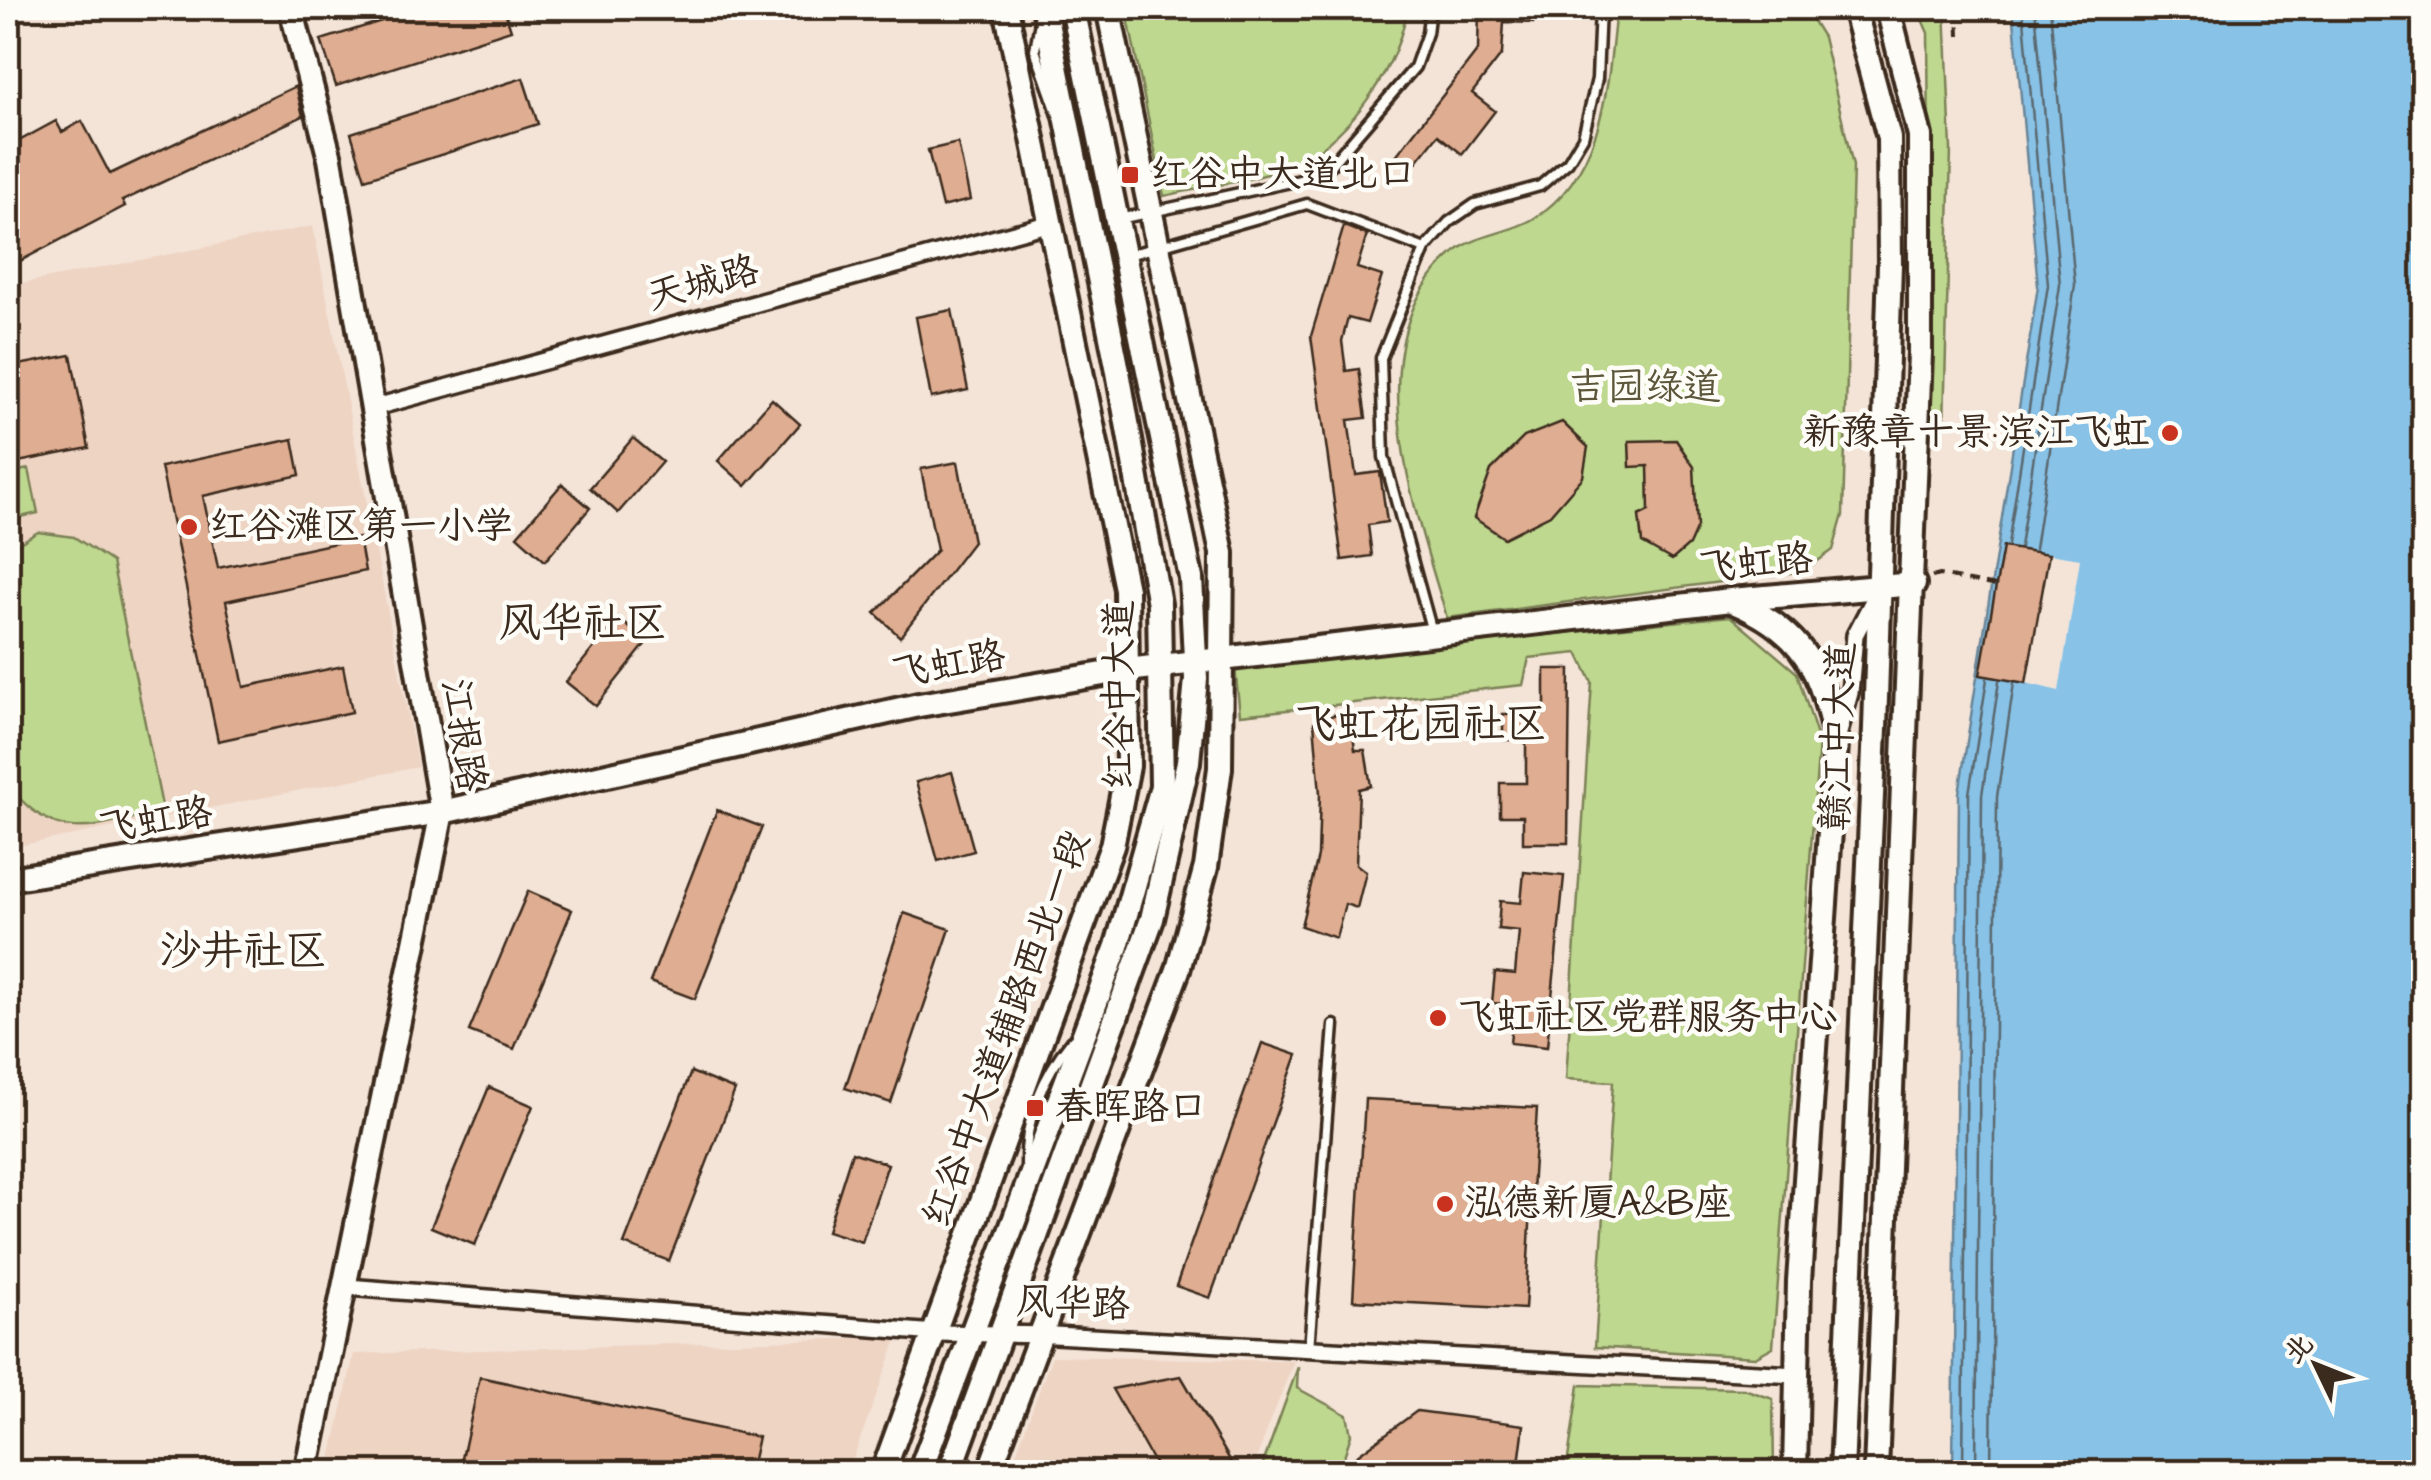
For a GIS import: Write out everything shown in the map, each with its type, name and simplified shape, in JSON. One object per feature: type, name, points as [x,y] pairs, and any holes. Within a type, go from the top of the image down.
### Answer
[{"type":"street","name":"江报路","points":[[291,8],[330,159],[442,812],[306,1472]]},
{"type":"street","name":"红谷中大道辅路西北一段","points":[[883,1472],[1112,846],[1128,766],[1126,589],[1006,8]]},
{"type":"street","name":"红谷中大道","points":[[920,1472],[1117,946],[1162,787],[1163,665],[1157,594],[1043,8]]},
{"type":"street","name":"红谷中大道","points":[[950,1472],[1152,919],[1188,762],[1195,662],[1191,578],[1073,8]]},
{"type":"street","points":[[989,1472],[1178,970],[1202,884],[1220,768],[1222,552],[1108,8]]},
{"type":"street","name":"赣江中大道","points":[[1842,1472],[1890,266],[1888,138],[1854,8]]},
{"type":"street","name":"赣江中大道","points":[[1876,1472],[1891,1030],[1914,584],[1920,136],[1888,8]]},
{"type":"street","name":"天城路","points":[[372,408],[1051,224]]},
{"type":"street","name":"飞虹路","points":[[8,879],[442,812],[918,704],[1127,670],[1731,600],[1914,584]]},
{"type":"street","points":[[1795,1472],[1799,1280],[1836,744],[1850,694],[1856,635],[1879,588]]},
{"type":"street","points":[[1731,600],[1764,614],[1802,647],[1818,675],[1836,744]]},
{"type":"street","points":[[1076,946],[1090,1018]]},
{"type":"street","name":"风华路","points":[[347,1287],[936,1332],[1041,1334],[1797,1375]]},
{"type":"lane","points":[[1117,220],[1300,180],[1330,166],[1415,67],[1428,33],[1430,8]]},
{"type":"lane","points":[[1432,634],[1384,457],[1381,358],[1425,249],[1449,222],[1475,204],[1540,186],[1568,162],[1584,137],[1597,79],[1600,8]]},
{"type":"lane","points":[[1300,180],[1307,204]]},
{"type":"lane","points":[[1124,256],[1307,204],[1425,249]]},
{"type":"lane","points":[[1309,1348],[1334,1024]]},
{"type":"path","points":[[1958,8],[1959,36]]},
{"type":"path","points":[[1914,584],[1940,574],[1996,586]]},
{"type":"shaded area","name":"红谷滩区第一小学","points":[[313,226],[418,767],[8,848],[8,286]]},
{"type":"shaded area","points":[[898,1337],[848,1472],[328,1472],[354,1354]]},
{"type":"shaded area","points":[[1052,1356],[1294,1361],[1251,1472],[1009,1472]]},
{"type":"green space","points":[[1126,8],[1407,8],[1394,52],[1370,96],[1338,134],[1319,149],[1272,173],[1164,196]]},
{"type":"green space","name":"吉园绿道","points":[[1616,8],[1805,8],[1823,37],[1853,166],[1843,515],[1833,550],[1804,571],[1447,618],[1420,528],[1400,427],[1398,377],[1406,330],[1424,287],[1456,251],[1533,219],[1557,200],[1575,178],[1589,152],[1605,96]]},
{"type":"green space","points":[[1917,8],[1945,8],[1951,149],[1944,427],[1931,419],[1928,33]]},
{"type":"green space","points":[[29,469],[38,513],[8,520],[8,473]]},
{"type":"green space","points":[[38,532],[74,537],[112,562],[163,811],[99,826],[63,826],[29,807],[11,789],[8,550]]},
{"type":"green space","points":[[1730,616],[1797,673],[1819,742],[1773,1347],[1755,1357],[1595,1347],[1613,1082],[1566,1079],[1592,682],[1578,653],[1529,658],[1523,685],[1240,715],[1235,667]]},
{"type":"green space","points":[[1298,1367],[1297,1388],[1347,1415],[1351,1435],[1339,1472],[1260,1472]]},
{"type":"green space","points":[[1579,1385],[1744,1389],[1773,1399],[1774,1472],[1566,1472]]},
{"type":"water","points":[[2013,8],[2423,8],[2423,1472],[1953,1472],[1959,793],[2038,286]]},
{"type":"pier","points":[[2049,554],[2080,559],[2059,691],[2026,683]]},
{"type":"building","points":[[423,8],[504,8],[511,30],[336,86],[321,40]]},
{"type":"building","points":[[1479,8],[1534,8],[1533,23],[1504,22],[1502,54],[1472,93],[1495,111],[1462,154],[1438,135],[1411,169],[1395,157],[1478,50]]},
{"type":"building","points":[[523,78],[538,124],[365,179],[351,133]]},
{"type":"building","points":[[296,86],[303,116],[122,201],[125,206],[18,262],[8,243],[8,147],[56,121],[62,132],[82,121],[110,174]]},
{"type":"building","points":[[958,143],[970,200],[942,207],[928,150]]},
{"type":"building","points":[[1344,226],[1367,235],[1357,268],[1382,276],[1367,323],[1348,318],[1342,341],[1346,371],[1359,369],[1366,418],[1348,420],[1356,475],[1380,472],[1387,522],[1368,525],[1372,556],[1342,560],[1311,336]]},
{"type":"building","points":[[952,310],[968,390],[931,398],[916,317]]},
{"type":"building","points":[[71,355],[89,448],[8,464],[8,367]]},
{"type":"building","points":[[772,399],[800,424],[746,486],[718,461]]},
{"type":"building","points":[[1562,422],[1588,447],[1583,477],[1550,515],[1504,538],[1474,518],[1491,470],[1524,437]]},
{"type":"building","points":[[633,438],[662,462],[618,513],[590,488]]},
{"type":"building","points":[[293,439],[300,475],[203,496],[218,568],[359,538],[365,571],[226,601],[244,687],[343,666],[352,712],[218,741],[161,467]]},
{"type":"building","points":[[1676,440],[1694,467],[1697,527],[1689,545],[1672,560],[1642,543],[1639,516],[1649,511],[1648,466],[1630,467],[1629,441]]},
{"type":"building","points":[[958,462],[973,542],[900,637],[875,613],[937,550],[921,469]]},
{"type":"building","points":[[562,484],[590,508],[545,561],[517,536]]},
{"type":"building","points":[[2003,547],[2049,554],[2026,683],[1980,675]]},
{"type":"building","points":[[618,618],[647,642],[596,706],[566,682]]},
{"type":"building","points":[[1545,669],[1570,669],[1568,843],[1523,843],[1523,816],[1500,816],[1500,783],[1526,783],[1526,740],[1503,740],[1503,714],[1545,714]]},
{"type":"building","points":[[1350,709],[1355,750],[1365,750],[1371,786],[1359,789],[1356,864],[1366,872],[1357,908],[1345,904],[1336,938],[1301,926],[1318,856],[1320,794],[1314,722]]},
{"type":"building","points":[[952,772],[974,851],[938,861],[916,782]]},
{"type":"building","points":[[717,810],[762,827],[695,999],[650,982]]},
{"type":"building","points":[[1524,872],[1564,876],[1547,1047],[1510,1043],[1514,1005],[1492,1003],[1495,972],[1515,974],[1519,931],[1498,929],[1500,901],[1521,903]]},
{"type":"building","points":[[528,891],[572,910],[514,1049],[469,1031]]},
{"type":"building","points":[[904,913],[950,929],[891,1103],[845,1088]]},
{"type":"building","points":[[1262,1043],[1297,1055],[1210,1298],[1176,1286]]},
{"type":"building","points":[[691,1072],[735,1090],[669,1261],[624,1244]]},
{"type":"building","points":[[489,1087],[533,1106],[475,1245],[431,1227]]},
{"type":"building","name":"泓德新厦A&B座","points":[[1365,1099],[1537,1108],[1525,1309],[1353,1300]]},
{"type":"building","points":[[852,1152],[888,1164],[862,1242],[827,1231]]},
{"type":"building","points":[[1181,1376],[1237,1472],[1159,1472],[1112,1389]]},
{"type":"building","points":[[480,1377],[758,1437],[750,1472],[459,1472]]},
{"type":"building","points":[[1417,1411],[1524,1425],[1518,1472],[1334,1472]]},
{"type":"place","name":"红谷中大道北口","points":[[1130,175]]},
{"type":"place","name":"新豫章十景·滨江飞虹","points":[[2170,433]]},
{"type":"place","name":"红谷滩区第一小学","points":[[189,527]]},
{"type":"place","name":"飞虹社区党群服务中心","points":[[1438,1018]]},
{"type":"place","name":"春晖路口","points":[[1035,1108]]},
{"type":"place","name":"泓德新厦A&B座","points":[[1445,1204]]},
{"type":"district","name":"风华社区","points":[[583,624]]},
{"type":"district","name":"飞虹花园社区","points":[[1421,725]]},
{"type":"district","name":"沙井社区","points":[[243,952]]}]
